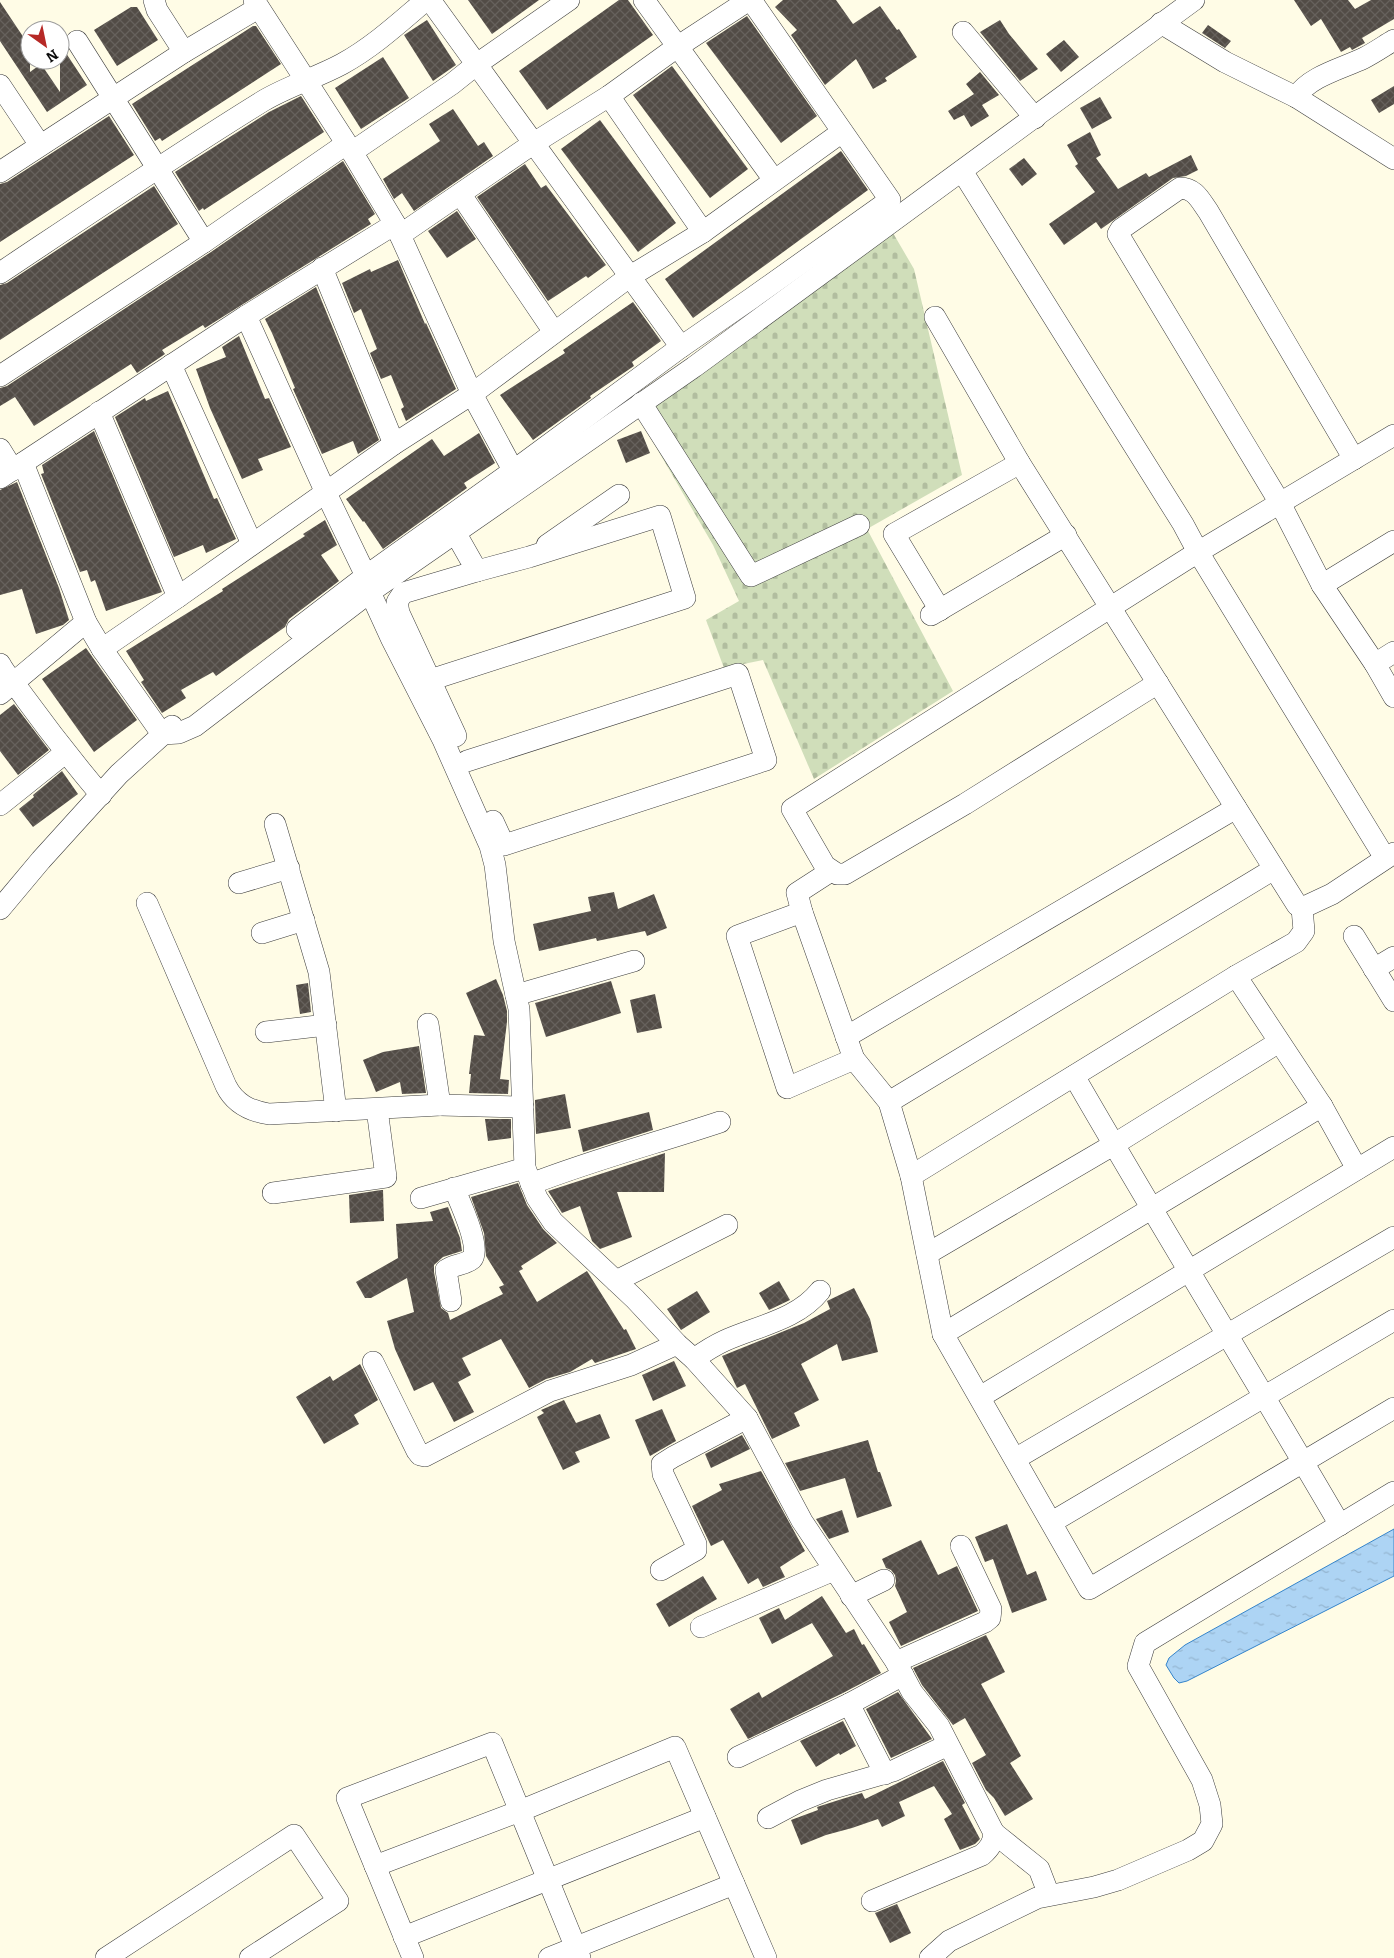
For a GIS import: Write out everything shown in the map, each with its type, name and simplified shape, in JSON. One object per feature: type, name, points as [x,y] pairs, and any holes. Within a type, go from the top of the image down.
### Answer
[{"type":"street","points":[[154,0],[157,10],[184,52]]},
{"type":"street","points":[[0,273],[158,168],[264,101],[343,63],[372,45],[426,0]]},
{"type":"street","points":[[430,0],[681,347]]},
{"type":"street","points":[[0,376],[349,148],[452,84],[477,64],[569,0]]},
{"type":"street","points":[[644,0],[774,180]]},
{"type":"street","points":[[12,470],[322,268],[461,194],[534,143],[609,96],[677,47],[750,0],[890,200],[681,347],[518,479],[456,534],[368,584]]},
{"type":"street","points":[[0,908],[119,774],[162,734],[368,584],[518,479],[641,403],[694,367],[1194,0]]},
{"type":"street","points":[[0,172],[256,4],[349,148],[398,229],[472,394],[518,479]]},
{"type":"street","points":[[1161,23],[1225,62],[1296,97],[1394,159]]},
{"type":"street","points":[[962,32],[1035,118]]},
{"type":"street","points":[[78,40],[204,242]]},
{"type":"street","points":[[1296,97],[1306,85],[1366,57],[1394,40]]},
{"type":"street","points":[[0,85],[40,145]]},
{"type":"street","points":[[609,96],[703,232]]},
{"type":"street","points":[[102,648],[178,597],[394,444],[472,394],[629,277],[703,232],[842,132]]},
{"type":"street","points":[[962,171],[1178,516],[1198,552],[1390,855],[1332,894],[1302,908]]},
{"type":"street","points":[[1354,459],[1208,211],[1193,190],[1180,188],[1128,223],[1118,234],[1280,503],[1322,585],[1394,697]]},
{"type":"street","points":[[461,194],[554,332]]},
{"type":"street","points":[[322,268],[394,444]]},
{"type":"street","points":[[246,316],[391,638],[443,740],[490,846],[495,865],[504,941],[516,995],[521,1037],[522,1128],[528,1176],[544,1210],[553,1222],[655,1319],[747,1418],[802,1521],[899,1668],[912,1692],[939,1726],[994,1834],[1039,1868],[1049,1895]]},
{"type":"street","points":[[935,317],[1019,462],[1274,869],[1297,905],[1302,908]]},
{"type":"street","points":[[172,365],[252,544]]},
{"type":"street","points":[[641,403],[751,576],[859,525]]},
{"type":"street","points":[[99,412],[178,597]]},
{"type":"street","points":[[1158,683],[966,804],[845,874],[837,874],[825,866],[792,809],[1198,552],[1394,435]]},
{"type":"street","points":[[0,449],[86,622],[162,734]]},
{"type":"street","points":[[1019,462],[894,534],[936,612],[1066,536]]},
{"type":"street","points":[[529,557],[619,495]]},
{"type":"street","points":[[430,680],[685,598],[660,516],[529,557],[403,593],[397,602],[399,613],[504,845],[766,760],[738,674],[467,761]]},
{"type":"street","points":[[456,534],[477,571]]},
{"type":"street","points":[[1322,585],[1394,541]]},
{"type":"street","points":[[7,689],[86,622]]},
{"type":"street","points":[[1374,664],[1394,652]]},
{"type":"street","points":[[0,664],[4,672],[7,689],[100,795]]},
{"type":"street","points":[[0,804],[65,753]]},
{"type":"street","points":[[846,1037],[1236,808]]},
{"type":"street","points":[[275,824],[319,972],[336,1111]]},
{"type":"street","points":[[239,883],[288,868]]},
{"type":"street","points":[[889,1102],[1274,869]]},
{"type":"street","points":[[830,871],[798,893],[802,912],[854,1060],[889,1102],[911,1176],[944,1334],[1089,1589],[1394,1408]]},
{"type":"street","points":[[147,903],[231,1096],[249,1109],[260,1113],[440,1105],[523,1107]]},
{"type":"street","points":[[911,1176],[1236,976],[1296,942],[1304,931],[1302,908]]},
{"type":"street","points":[[802,912],[737,936],[787,1088],[854,1060]]},
{"type":"street","points":[[262,932],[304,920]]},
{"type":"street","points":[[1354,936],[1394,1001]]},
{"type":"street","points":[[1374,969],[1394,957]]},
{"type":"street","points":[[516,995],[634,961]]},
{"type":"street","points":[[1236,976],[1322,1106],[1357,1169]]},
{"type":"street","points":[[428,1024],[440,1105]]},
{"type":"street","points":[[266,1032],[326,1025]]},
{"type":"street","points":[[927,1254],[1113,1145],[1279,1042]]},
{"type":"street","points":[[1074,1076],[1113,1145],[1340,1525]]},
{"type":"street","points":[[944,1334],[1322,1106]]},
{"type":"street","points":[[273,1193],[386,1177],[377,1109]]},
{"type":"street","points":[[421,1198],[454,1188],[577,1167],[720,1122]]},
{"type":"street","points":[[980,1397],[1394,1147]]},
{"type":"street","points":[[451,1301],[446,1270],[470,1260],[475,1248],[454,1188]]},
{"type":"street","points":[[616,1281],[727,1225]]},
{"type":"street","points":[[1015,1459],[1394,1237]]},
{"type":"street","points":[[694,1359],[724,1341],[798,1311],[820,1291]]},
{"type":"street","points":[[1052,1522],[1394,1320]]},
{"type":"street","points":[[373,1362],[417,1451],[420,1455],[425,1456],[550,1390],[631,1365],[677,1344]]},
{"type":"street","points":[[661,1570],[696,1550],[696,1544],[663,1474],[662,1464],[747,1418]]},
{"type":"street","points":[[930,1958],[949,1941],[1037,1898],[1094,1887],[1118,1880],[1188,1850],[1203,1841],[1212,1824],[1210,1805],[1202,1780],[1138,1666],[1145,1644],[1394,1492]]},
{"type":"street","points":[[738,1757],[849,1704],[899,1668],[990,1618],[991,1609],[960,1546]]},
{"type":"street","points":[[701,1627],[834,1570]]},
{"type":"street","points":[[851,1596],[884,1580]]},
{"type":"street","points":[[849,1704],[885,1774]]},
{"type":"street","points":[[413,1958],[346,1798],[492,1743],[578,1953]]},
{"type":"street","points":[[768,1818],[800,1801],[827,1790],[885,1774],[948,1745]]},
{"type":"street","points":[[375,1866],[520,1811],[675,1747],[734,1884],[760,1956]]},
{"type":"street","points":[[404,1937],[705,1817]]},
{"type":"street","points":[[872,1902],[982,1855],[993,1841],[994,1834]]},
{"type":"street","points":[[106,1958],[294,1835],[338,1901],[250,1958]]},
{"type":"street","points":[[548,1958],[578,1953],[734,1884]]},
{"type":"green space","points":[[893,233],[914,269],[962,475],[867,529],[953,691],[814,779],[763,660],[724,668],[706,620],[739,601],[713,545],[638,416]]},
{"type":"water","points":[[1394,1529],[1394,1576],[1187,1681],[1179,1683],[1174,1678],[1166,1665],[1169,1658],[1185,1645]]},
{"type":"building","points":[[468,0],[539,0],[492,34]]},
{"type":"building","points":[[619,0],[628,0],[653,35],[547,110],[519,71]]},
{"type":"building","points":[[783,0],[836,0],[853,24],[880,6],[897,30],[899,29],[917,57],[885,78],[887,81],[873,89],[856,59],[825,85],[791,35],[797,30],[775,7]]},
{"type":"building","points":[[1294,0],[1348,0],[1355,9],[1371,0],[1394,0],[1394,19],[1362,38],[1365,43],[1352,50],[1350,47],[1341,52],[1321,19],[1311,26]]},
{"type":"building","points":[[0,2],[20,32],[20,70],[30,70],[30,72],[33,70],[45,70],[60,92],[60,70],[70,70],[70,59],[87,85],[47,112],[0,41]]},
{"type":"building","points":[[131,7],[137,7],[158,40],[117,66],[94,30]]},
{"type":"building","points":[[747,16],[817,116],[781,143],[706,43]]},
{"type":"building","points":[[427,20],[456,65],[433,81],[404,35]]},
{"type":"building","points":[[1000,20],[1038,69],[1020,81],[980,32]]},
{"type":"building","points":[[1208,25],[1231,41],[1225,48],[1202,33]]},
{"type":"building","points":[[253,26],[256,26],[281,64],[162,141],[160,138],[155,141],[132,104]]},
{"type":"building","points":[[1064,40],[1079,57],[1061,72],[1046,54]]},
{"type":"building","points":[[383,57],[409,98],[361,129],[335,88]]},
{"type":"building","points":[[672,66],[748,169],[710,198],[633,95]]},
{"type":"building","points":[[980,72],[999,95],[982,105],[989,116],[971,127],[964,115],[954,120],[948,111],[974,94],[966,84]]},
{"type":"building","points":[[1394,86],[1394,104],[1379,113],[1371,100]]},
{"type":"building","points":[[301,96],[324,132],[204,210],[203,208],[199,211],[175,172],[269,112]]},
{"type":"building","points":[[1100,97],[1112,118],[1092,129],[1080,108]]},
{"type":"building","points":[[453,109],[478,146],[484,142],[493,156],[414,211],[402,193],[394,199],[383,179],[440,141],[429,124]]},
{"type":"building","points":[[109,116],[134,155],[0,242],[0,184],[7,182]]},
{"type":"building","points":[[600,120],[676,223],[638,252],[561,149]]},
{"type":"building","points":[[1090,132],[1101,155],[1096,158],[1118,189],[1146,173],[1149,177],[1191,155],[1198,170],[1186,176],[1173,178],[1101,229],[1096,222],[1064,245],[1049,224],[1095,192],[1075,166],[1078,164],[1067,145]]},
{"type":"building","points":[[841,151],[868,190],[693,318],[665,279]]},
{"type":"building","points":[[1024,158],[1037,174],[1022,186],[1009,169]]},
{"type":"building","points":[[343,161],[375,214],[368,219],[371,224],[205,328],[203,325],[162,350],[165,354],[137,373],[131,364],[34,426],[15,397],[0,406],[0,388],[7,386],[211,252]]},
{"type":"building","points":[[525,164],[541,188],[546,185],[606,265],[588,278],[586,276],[548,301],[477,197]]},
{"type":"building","points":[[154,186],[178,224],[0,340],[0,285],[7,283]]},
{"type":"building","points":[[457,211],[476,239],[447,258],[428,231]]},
{"type":"building","points":[[398,260],[425,324],[456,389],[406,421],[401,409],[404,407],[391,375],[381,379],[370,353],[377,349],[361,309],[354,313],[342,283],[370,269],[371,272]]},
{"type":"building","points":[[316,287],[379,440],[358,454],[353,441],[322,454],[265,319]]},
{"type":"building","points":[[633,302],[661,341],[632,362],[634,366],[590,396],[591,398],[533,440],[500,395],[565,353],[563,350]]},
{"type":"building","points":[[239,336],[265,399],[269,398],[291,447],[258,459],[263,470],[242,479],[210,408],[196,369],[226,357],[222,347]]},
{"type":"building","points":[[168,391],[214,499],[217,498],[236,539],[206,553],[203,545],[174,557],[115,417],[145,398],[146,401]]},
{"type":"building","points":[[94,431],[162,592],[106,611],[95,580],[91,582],[87,570],[80,572],[41,474],[44,473],[42,465]]},
{"type":"building","points":[[641,431],[650,453],[626,463],[617,440]]},
{"type":"building","points":[[479,433],[495,463],[464,483],[467,488],[383,549],[346,499],[432,439],[444,456]]},
{"type":"building","points":[[17,482],[59,588],[69,620],[63,625],[36,634],[22,589],[0,595],[0,490]]},
{"type":"building","points":[[325,520],[337,545],[321,555],[339,581],[289,619],[285,627],[216,676],[213,672],[181,690],[186,698],[162,713],[141,682],[144,680],[126,651],[223,591],[222,589],[305,536],[303,534]]},
{"type":"building","points":[[86,648],[137,720],[94,752],[42,679]]},
{"type":"building","points":[[14,704],[49,750],[18,775],[0,751],[0,715]]},
{"type":"building","points":[[62,771],[78,794],[33,827],[19,809]]},
{"type":"building","points":[[614,892],[618,909],[654,894],[667,928],[647,936],[645,931],[597,941],[596,938],[539,951],[533,924],[591,911],[588,897]]},
{"type":"building","points":[[496,979],[507,1011],[500,1079],[509,1080],[508,1094],[469,1093],[471,1074],[469,1074],[474,1035],[485,1036],[466,993]]},
{"type":"building","points":[[611,981],[621,1013],[546,1037],[535,1003]]},
{"type":"building","points":[[308,983],[311,1012],[300,1014],[296,985]]},
{"type":"building","points":[[655,994],[662,1028],[637,1033],[630,1000]]},
{"type":"building","points":[[419,1046],[426,1093],[402,1094],[400,1082],[376,1092],[363,1060],[383,1052]]},
{"type":"building","points":[[565,1094],[571,1128],[536,1134],[535,1100]]},
{"type":"building","points":[[649,1112],[653,1130],[583,1152],[578,1130]]},
{"type":"building","points":[[485,1119],[511,1119],[511,1138],[488,1141]]},
{"type":"building","points":[[665,1153],[664,1192],[617,1192],[632,1237],[600,1249],[592,1241],[580,1206],[562,1213],[548,1191]]},
{"type":"building","points":[[518,1183],[527,1205],[543,1229],[557,1243],[521,1266],[523,1269],[519,1271],[537,1302],[587,1271],[624,1330],[626,1329],[636,1349],[595,1363],[592,1359],[570,1372],[546,1379],[529,1388],[501,1339],[462,1358],[471,1375],[458,1382],[474,1412],[454,1422],[433,1382],[414,1391],[395,1349],[387,1321],[414,1312],[407,1278],[371,1298],[365,1298],[356,1282],[398,1258],[396,1224],[433,1221],[430,1212],[448,1207],[460,1238],[462,1251],[443,1257],[434,1265],[441,1308],[448,1313],[450,1320],[503,1294],[499,1287],[504,1285],[486,1256],[484,1233],[471,1197]]},
{"type":"building","points":[[383,1190],[384,1221],[350,1223],[349,1195]]},
{"type":"building","points":[[779,1281],[790,1300],[769,1310],[759,1293]]},
{"type":"building","points":[[854,1288],[870,1319],[878,1352],[842,1361],[837,1344],[801,1364],[819,1400],[794,1413],[800,1426],[772,1439],[745,1384],[737,1388],[722,1356],[804,1323],[830,1309],[827,1301]]},
{"type":"building","points":[[697,1291],[710,1312],[681,1330],[667,1309]]},
{"type":"building","points":[[674,1361],[686,1386],[653,1401],[642,1375]]},
{"type":"building","points":[[360,1364],[378,1400],[354,1415],[359,1424],[324,1444],[296,1397],[330,1376],[333,1381]]},
{"type":"building","points":[[564,1400],[576,1423],[600,1414],[610,1438],[575,1452],[580,1462],[563,1470],[537,1417],[544,1413],[541,1410]]},
{"type":"building","points":[[662,1409],[676,1441],[650,1456],[635,1420]]},
{"type":"building","points":[[742,1435],[750,1449],[711,1468],[705,1454]]},
{"type":"building","points":[[868,1440],[878,1472],[880,1472],[892,1506],[857,1518],[845,1478],[800,1491],[785,1463]]},
{"type":"building","points":[[761,1471],[805,1551],[780,1567],[785,1577],[763,1587],[758,1578],[748,1584],[723,1540],[711,1546],[692,1506],[722,1490],[719,1484]]},
{"type":"building","points":[[842,1510],[849,1532],[829,1539],[816,1519]]},
{"type":"building","points":[[1007,1524],[1027,1575],[1036,1571],[1047,1600],[1012,1613],[993,1559],[985,1562],[975,1537]]},
{"type":"building","points":[[921,1540],[938,1575],[957,1566],[978,1611],[901,1646],[889,1622],[907,1612],[895,1586],[895,1575],[886,1568],[882,1559]]},
{"type":"building","points":[[703,1576],[717,1599],[669,1627],[656,1604]]},
{"type":"building","points":[[822,1596],[846,1633],[854,1629],[862,1645],[864,1644],[881,1673],[748,1739],[730,1709],[759,1692],[762,1698],[833,1656],[812,1623],[772,1644],[759,1618],[779,1608],[785,1620]]},
{"type":"building","points":[[986,1635],[1005,1672],[981,1684],[1021,1756],[1010,1763],[1033,1799],[1005,1816],[994,1798],[986,1790],[972,1763],[986,1755],[965,1718],[953,1725],[922,1685],[913,1668]]},
{"type":"building","points":[[898,1692],[932,1739],[891,1758],[866,1709]]},
{"type":"building","points":[[843,1721],[856,1746],[840,1755],[839,1753],[816,1767],[800,1741]]},
{"type":"building","points":[[943,1761],[965,1803],[962,1805],[980,1839],[975,1844],[960,1850],[944,1819],[952,1814],[934,1786],[899,1802],[905,1816],[882,1827],[878,1819],[801,1845],[791,1820],[818,1810],[817,1807],[862,1793],[865,1799]]},
{"type":"building","points":[[897,1904],[911,1933],[890,1943],[875,1913]]}]
